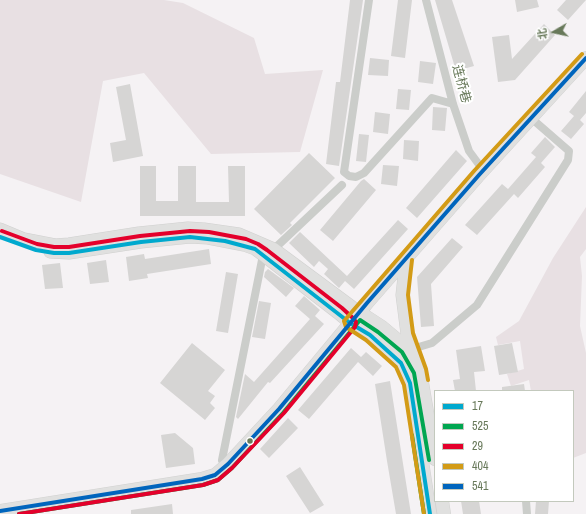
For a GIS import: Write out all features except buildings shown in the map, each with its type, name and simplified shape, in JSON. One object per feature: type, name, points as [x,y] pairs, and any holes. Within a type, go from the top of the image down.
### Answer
[{"type":"main road","points":[[0,511],[202,479],[215,475],[228,464],[279,409],[359,312],[483,170],[586,58]]},
{"type":"main road","points":[[0,229],[24,239],[55,245],[139,233],[188,228],[239,234],[274,249],[359,312],[382,326],[407,348],[420,370]]},
{"type":"main road","points":[[0,236],[36,250],[69,253],[141,242],[190,237],[208,238],[244,245],[255,249],[350,323],[370,335],[401,362],[410,383],[430,514]]},
{"type":"main road","points":[[406,259],[402,295],[406,334],[420,370],[434,453]]},
{"type":"main road","points":[[442,502],[444,514]]},
{"type":"street","points":[[369,0],[344,172],[349,176],[356,177],[364,173],[432,98],[453,104]]},
{"type":"street","name":"连桥巷","points":[[426,0],[453,104],[469,151],[483,170]]},
{"type":"street","points":[[412,349],[432,344],[477,305],[568,160],[569,151],[531,118]]},
{"type":"street","points":[[222,460],[263,255],[274,249],[342,185]]},
{"type":"street","points":[[526,502],[527,514]]},
{"type":"shaded area","points":[[0,0],[164,0],[183,3],[254,38],[265,74],[323,70],[300,152],[211,154],[144,73],[103,81],[81,202],[0,174]]},
{"type":"shaded area","points":[[586,207],[586,249],[580,257],[582,276],[580,326],[586,353],[586,453],[574,458],[574,390],[531,390],[529,380],[511,386],[507,374],[524,369],[520,341],[498,345],[496,337],[519,321],[553,258]]},
{"type":"transit line","name":"404","points":[[424,514],[404,385],[396,367],[366,340],[346,327],[344,321],[474,171],[582,54]]},
{"type":"transit line","name":"541","points":[[0,511],[202,479],[215,475],[228,464],[279,409],[367,303],[479,175],[586,58]]},
{"type":"transit line","name":"29","points":[[2,231],[37,244],[54,247],[69,247],[140,236],[190,231],[209,232],[246,239],[267,250],[342,308],[356,322],[355,327],[284,413],[232,468],[218,480],[203,485],[19,514]]},
{"type":"transit line","name":"17","points":[[0,237],[36,250],[54,253],[69,253],[141,242],[190,237],[225,241],[255,249],[350,323],[370,335],[401,363],[410,383],[430,514]]},
{"type":"transit line","name":"404","points":[[412,260],[408,295],[413,333],[426,369],[428,380]]},
{"type":"transit line","name":"525","points":[[19,514],[203,485],[218,480],[232,468],[283,413],[360,320],[378,332],[402,352],[414,373],[429,460]]},
{"type":"transit line","name":"525","points":[[412,435],[424,514]]}]
